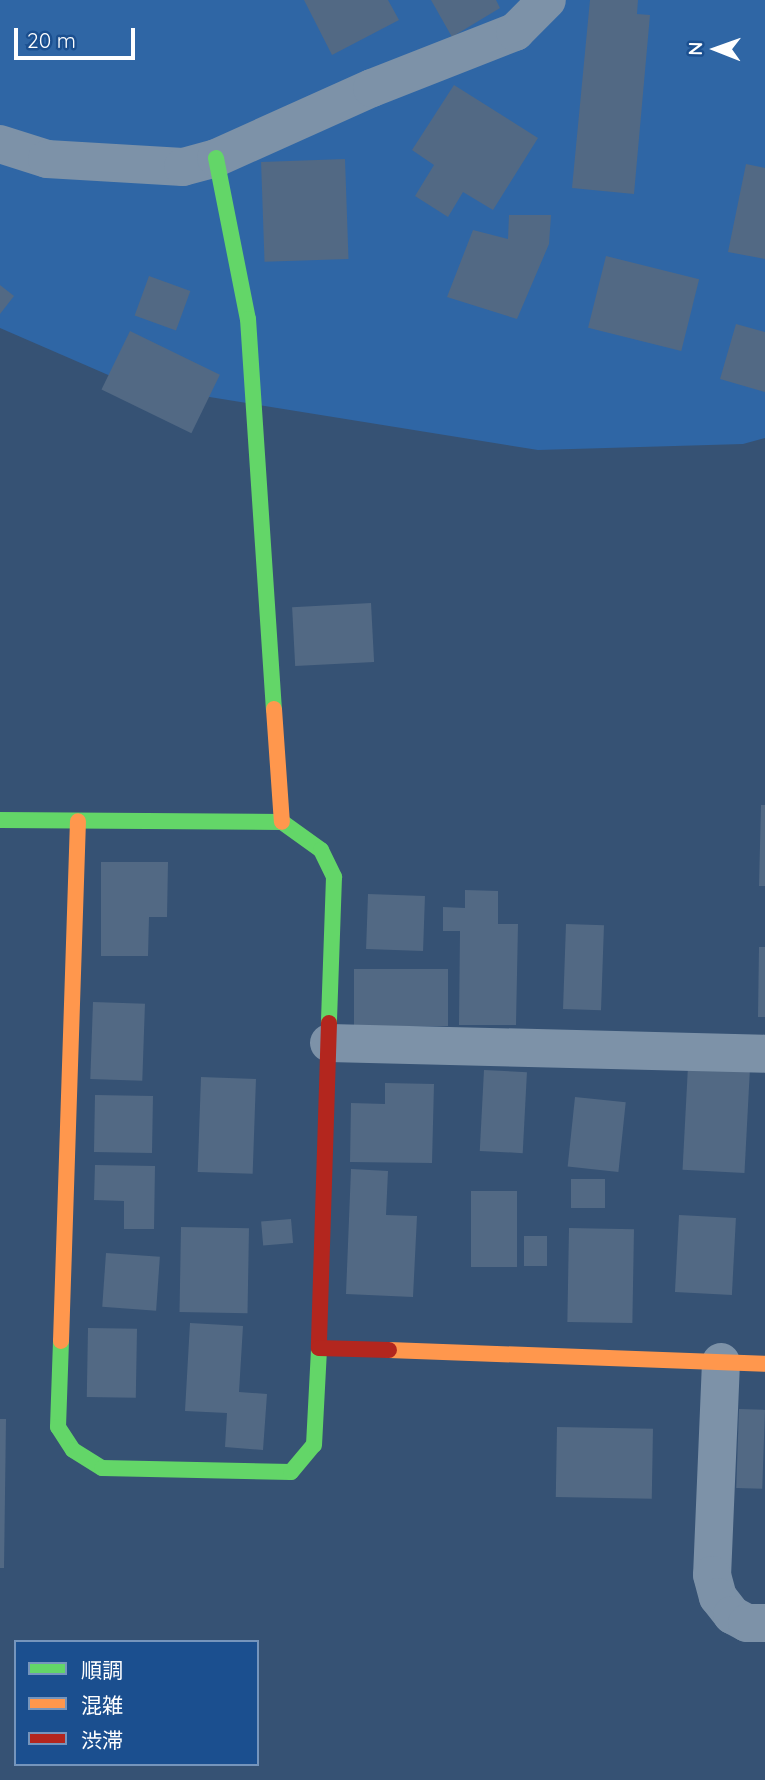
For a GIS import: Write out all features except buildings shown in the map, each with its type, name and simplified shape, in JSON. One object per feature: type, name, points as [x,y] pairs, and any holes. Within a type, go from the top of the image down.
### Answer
[{"type":"street","points":[[0,144],[47,159],[183,167],[215,158],[372,88],[515,32],[547,0]]},
{"type":"street","points":[[215,158],[248,319],[282,822]]},
{"type":"street","points":[[0,820],[282,822],[321,850],[334,877],[314,1445],[291,1472],[102,1468],[73,1450],[58,1427],[78,821]]},
{"type":"street","points":[[329,1043],[765,1054]]},
{"type":"street","points":[[319,1349],[765,1364]]},
{"type":"street","points":[[721,1362],[712,1575],[718,1597],[732,1615],[747,1623],[765,1623]]},
{"type":"shaded area","points":[[0,0],[765,0],[765,438],[743,444],[538,450],[129,384],[0,328]]},
{"type":"traffic: fast","points":[[216,158],[248,319],[274,709]]},
{"type":"traffic: fast","points":[[0,820],[282,822],[321,850],[334,877],[329,1023]]},
{"type":"traffic: fast","points":[[61,1341],[58,1427],[73,1450],[102,1468],[291,1472],[314,1445],[319,1348]]},
{"type":"traffic: slow","points":[[274,709],[282,822]]},
{"type":"traffic: slow","points":[[61,1341],[78,821]]},
{"type":"traffic: slow","points":[[389,1350],[765,1364]]},
{"type":"traffic: jam","points":[[329,1023],[319,1348],[389,1350]]}]
